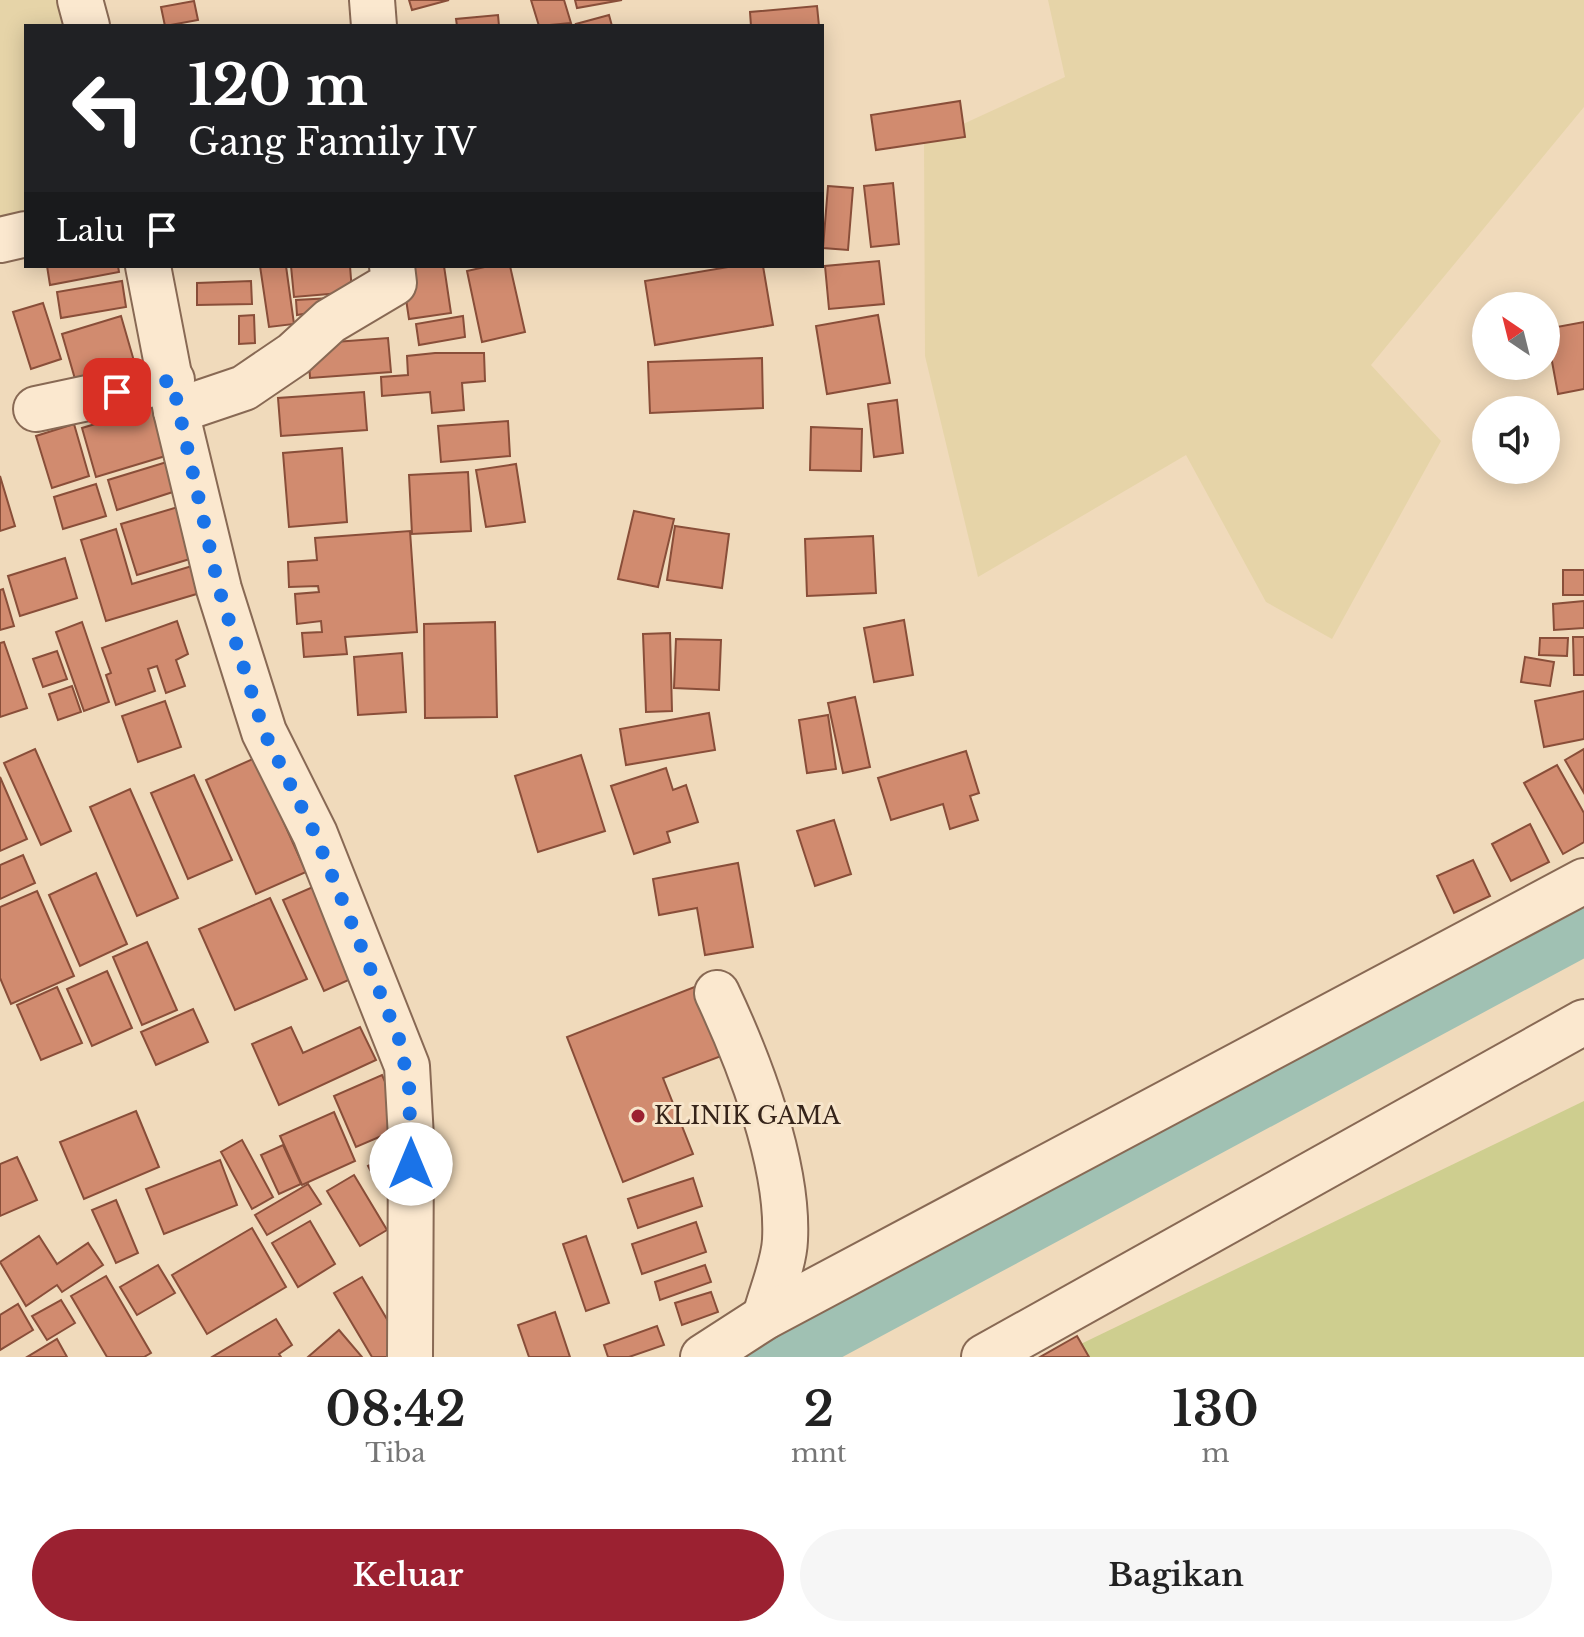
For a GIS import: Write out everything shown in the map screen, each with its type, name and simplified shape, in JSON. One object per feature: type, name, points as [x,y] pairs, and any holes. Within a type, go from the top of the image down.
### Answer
[{"type":"street","points":[[80,0],[86,24]]},
{"type":"street","points":[[372,0],[374,24]]},
{"type":"street","points":[[0,240],[24,234]]},
{"type":"street","points":[[148,268],[219,589],[264,732],[315,834],[407,1066],[411,1138],[410,1357]]},
{"type":"street","points":[[36,409],[244,388],[271,372],[330,321],[394,283],[392,268]]},
{"type":"street","points":[[703,1357],[765,1317],[1584,881]]},
{"type":"street","points":[[717,993],[746,1056],[781,1183],[785,1241],[765,1317]]},
{"type":"street","points":[[984,1357],[1584,1022]]},
{"type":"shaded area","points":[[0,0],[84,0],[90,24],[24,24],[24,226],[0,231]]},
{"type":"shaded area","points":[[1048,0],[1584,0],[1584,107],[1371,365],[1441,441],[1332,639],[1266,602],[1186,455],[978,577],[925,356],[924,142],[1065,77]]},
{"type":"green space","points":[[1584,1101],[1584,1357],[1058,1355]]},
{"type":"building","points":[[409,0],[449,0],[412,10]]},
{"type":"building","points":[[531,0],[564,0],[571,23],[538,24]]},
{"type":"building","points":[[575,0],[622,0],[577,8]]},
{"type":"building","points":[[194,1],[198,20],[165,24],[161,7]]},
{"type":"building","points":[[817,6],[819,24],[751,24],[750,12]]},
{"type":"building","points":[[498,15],[499,24],[457,24],[456,19]]},
{"type":"building","points":[[609,15],[611,24],[576,24]]},
{"type":"building","points":[[960,101],[965,137],[876,150],[871,115]]},
{"type":"building","points":[[893,183],[899,244],[871,247],[864,186]]},
{"type":"building","points":[[828,186],[853,188],[848,250],[824,248]]},
{"type":"building","points":[[879,261],[884,304],[829,309],[825,266]]},
{"type":"building","points":[[47,268],[118,268],[119,272],[50,285]]},
{"type":"building","points":[[260,268],[286,268],[294,324],[269,327]]},
{"type":"building","points":[[291,268],[350,268],[352,292],[294,297]]},
{"type":"building","points":[[401,268],[444,268],[451,313],[409,319]]},
{"type":"building","points":[[510,268],[525,332],[482,342],[467,271]]},
{"type":"building","points":[[722,268],[763,268],[773,325],[655,345],[645,281]]},
{"type":"building","points":[[122,281],[126,307],[61,318],[57,292]]},
{"type":"building","points":[[251,281],[252,304],[197,305],[197,283]]},
{"type":"building","points":[[350,297],[309,313],[297,315],[296,300]]},
{"type":"building","points":[[43,303],[61,359],[31,369],[13,312]]},
{"type":"building","points":[[254,315],[255,343],[239,344],[239,316]]},
{"type":"building","points":[[878,315],[890,383],[827,394],[816,326]]},
{"type":"building","points":[[121,316],[134,361],[75,379],[62,334]]},
{"type":"building","points":[[463,316],[465,337],[419,345],[416,324]]},
{"type":"building","points":[[1584,322],[1584,389],[1558,394],[1555,380],[1560,380],[1560,326]]},
{"type":"building","points":[[388,338],[391,372],[310,378],[308,344]]},
{"type":"building","points":[[484,353],[485,381],[462,383],[464,410],[432,413],[430,392],[382,396],[381,377],[408,375],[407,356]]},
{"type":"building","points":[[762,358],[763,408],[650,413],[648,362]]},
{"type":"building","points":[[364,392],[367,430],[281,436],[278,398]]},
{"type":"building","points":[[897,400],[903,453],[874,457],[868,404]]},
{"type":"building","points":[[158,405],[172,454],[96,477],[82,428]]},
{"type":"building","points":[[508,421],[510,456],[441,462],[438,426]]},
{"type":"building","points":[[74,424],[89,476],[52,488],[36,436]]},
{"type":"building","points":[[811,427],[862,429],[861,471],[810,470]]},
{"type":"building","points":[[342,448],[347,522],[289,527],[283,453]]},
{"type":"building","points":[[170,461],[179,490],[117,510],[108,480]]},
{"type":"building","points":[[516,464],[525,522],[486,527],[476,470]]},
{"type":"building","points":[[468,472],[471,531],[412,534],[409,475]]},
{"type":"building","points":[[0,476],[15,526],[0,531]]},
{"type":"building","points":[[96,484],[106,516],[63,529],[54,497]]},
{"type":"building","points":[[188,504],[203,555],[137,575],[121,524]]},
{"type":"building","points":[[634,511],[674,519],[658,587],[618,579]]},
{"type":"building","points":[[675,526],[729,534],[722,588],[667,580]]},
{"type":"building","points":[[116,529],[132,584],[192,566],[200,593],[106,621],[81,540]]},
{"type":"building","points":[[410,531],[417,632],[345,637],[347,654],[304,657],[302,633],[322,632],[321,621],[297,624],[295,594],[319,592],[318,586],[289,587],[288,562],[317,560],[315,538]]},
{"type":"building","points":[[873,536],[876,593],[807,596],[805,539]]},
{"type":"building","points":[[65,558],[77,598],[20,616],[8,576]]},
{"type":"building","points":[[1563,570],[1584,570],[1584,595],[1563,595]]},
{"type":"building","points":[[3,589],[14,626],[0,630],[0,590]]},
{"type":"building","points":[[1584,601],[1584,628],[1554,630],[1553,604]]},
{"type":"building","points":[[904,620],[913,675],[874,682],[864,628]]},
{"type":"building","points":[[177,621],[188,654],[176,660],[185,686],[166,693],[157,666],[148,669],[155,691],[116,705],[106,675],[111,673],[102,648]]},
{"type":"building","points":[[82,622],[109,702],[84,711],[56,632]]},
{"type":"building","points":[[495,622],[497,717],[425,718],[424,624]]},
{"type":"building","points":[[670,633],[672,711],[646,712],[643,634]]},
{"type":"building","points":[[1573,637],[1584,637],[1584,675],[1574,675]]},
{"type":"building","points":[[1540,638],[1568,638],[1567,656],[1539,655]]},
{"type":"building","points":[[676,639],[721,640],[719,690],[674,688]]},
{"type":"building","points":[[4,642],[27,708],[0,717],[0,643]]},
{"type":"building","points":[[57,651],[67,679],[43,687],[33,659]]},
{"type":"building","points":[[402,653],[406,712],[358,715],[354,657]]},
{"type":"building","points":[[1525,657],[1554,662],[1550,686],[1521,682]]},
{"type":"building","points":[[72,686],[81,712],[58,720],[49,694]]},
{"type":"building","points":[[1584,691],[1584,739],[1544,747],[1535,701]]},
{"type":"building","points":[[855,697],[870,767],[843,773],[828,703]]},
{"type":"building","points":[[165,701],[181,747],[138,762],[122,716]]},
{"type":"building","points":[[709,713],[715,750],[626,765],[620,729]]},
{"type":"building","points":[[828,715],[836,769],[807,773],[799,720]]},
{"type":"building","points":[[35,749],[71,831],[41,845],[4,763]]},
{"type":"building","points":[[1584,749],[1584,793],[1565,760]]},
{"type":"building","points":[[966,751],[979,793],[970,796],[978,820],[950,829],[943,804],[891,820],[878,778]]},
{"type":"building","points":[[581,755],[605,831],[538,852],[515,776]]},
{"type":"building","points":[[255,758],[306,872],[256,894],[206,780]]},
{"type":"building","points":[[1557,765],[1584,813],[1584,842],[1563,854],[1524,783]]},
{"type":"building","points":[[666,768],[673,790],[686,785],[698,822],[667,832],[670,842],[634,854],[611,786]]},
{"type":"building","points":[[194,775],[232,860],[188,879],[151,793]]},
{"type":"building","points":[[0,777],[27,839],[0,851]]},
{"type":"building","points":[[130,789],[178,898],[137,916],[90,807]]},
{"type":"building","points":[[834,820],[851,874],[815,886],[797,831]]},
{"type":"building","points":[[1530,824],[1549,862],[1511,881],[1492,844]]},
{"type":"building","points":[[23,855],[35,883],[0,899],[0,865]]},
{"type":"building","points":[[1473,860],[1490,896],[1454,913],[1437,876]]},
{"type":"building","points":[[738,863],[753,947],[705,955],[697,908],[659,915],[653,879]]},
{"type":"building","points":[[96,873],[127,944],[80,966],[49,895]]},
{"type":"building","points":[[322,883],[362,974],[324,991],[283,900]]},
{"type":"building","points":[[37,891],[74,976],[11,1004],[0,978],[0,907]]},
{"type":"building","points":[[270,898],[307,979],[235,1010],[199,929]]},
{"type":"building","points":[[147,942],[177,1010],[142,1025],[113,957]]},
{"type":"building","points":[[107,971],[132,1028],[92,1046],[67,989]]},
{"type":"building","name":"KLINIK GAMA","points":[[697,986],[724,1055],[663,1078],[693,1154],[623,1182],[567,1037]]},
{"type":"building","points":[[57,987],[82,1043],[41,1060],[17,1005]]},
{"type":"building","points":[[193,1009],[208,1042],[156,1065],[141,1032]]},
{"type":"building","points":[[291,1027],[303,1053],[360,1027],[376,1060],[279,1105],[252,1044]]},
{"type":"building","points":[[382,1075],[405,1126],[356,1147],[334,1096]]},
{"type":"building","points":[[136,1111],[159,1167],[84,1199],[60,1142]]},
{"type":"building","points":[[334,1112],[355,1161],[302,1185],[280,1136]]},
{"type":"building","points":[[242,1140],[273,1197],[252,1209],[221,1152]]},
{"type":"building","points":[[283,1145],[301,1184],[279,1194],[261,1155]]},
{"type":"building","points":[[388,1155],[400,1175],[379,1187],[368,1166]]},
{"type":"building","points":[[17,1157],[37,1200],[0,1216],[0,1164]]},
{"type":"building","points":[[220,1160],[237,1205],[164,1234],[146,1189]]},
{"type":"building","points":[[354,1175],[387,1230],[360,1246],[327,1191]]},
{"type":"building","points":[[693,1178],[702,1206],[638,1228],[628,1199]]},
{"type":"building","points":[[308,1184],[321,1204],[267,1235],[255,1215]]},
{"type":"building","points":[[116,1200],[138,1253],[116,1263],[92,1210]]},
{"type":"building","points":[[310,1221],[335,1264],[298,1287],[272,1243]]},
{"type":"building","points":[[696,1222],[706,1252],[642,1274],[632,1244]]},
{"type":"building","points":[[252,1228],[286,1287],[207,1334],[172,1275]]},
{"type":"building","points":[[39,1236],[57,1264],[88,1243],[103,1265],[62,1292],[57,1285],[26,1306],[0,1262]]},
{"type":"building","points":[[586,1236],[609,1303],[586,1311],[563,1244]]},
{"type":"building","points":[[158,1265],[175,1293],[137,1315],[120,1287]]},
{"type":"building","points":[[705,1265],[711,1282],[660,1300],[655,1282]]},
{"type":"building","points":[[106,1276],[151,1353],[144,1357],[107,1357],[71,1296]]},
{"type":"building","points":[[362,1277],[407,1353],[401,1357],[372,1357],[334,1293]]},
{"type":"building","points":[[711,1292],[718,1312],[682,1325],[675,1303]]},
{"type":"building","points":[[61,1300],[75,1323],[47,1340],[32,1316]]},
{"type":"building","points":[[18,1304],[33,1330],[0,1350],[0,1315]]},
{"type":"building","points":[[555,1312],[570,1357],[529,1357],[518,1325]]},
{"type":"building","points":[[276,1319],[292,1345],[279,1354],[281,1357],[212,1357]]},
{"type":"building","points":[[657,1326],[664,1345],[629,1357],[608,1357],[604,1345]]},
{"type":"building","points":[[339,1330],[362,1357],[308,1357]]},
{"type":"building","points":[[1077,1336],[1089,1357],[1040,1357]]},
{"type":"building","points":[[57,1339],[67,1357],[27,1357]]},
{"type":"waterway","points":[[758,1357],[1584,913]]},
{"type":"place","name":"KLINIK GAMA","points":[[638,1116]]},
{"type":"route","points":[[117,392],[172,380],[176,411],[219,589],[264,732],[315,834],[399,1039],[409,1085],[411,1164]]}]
